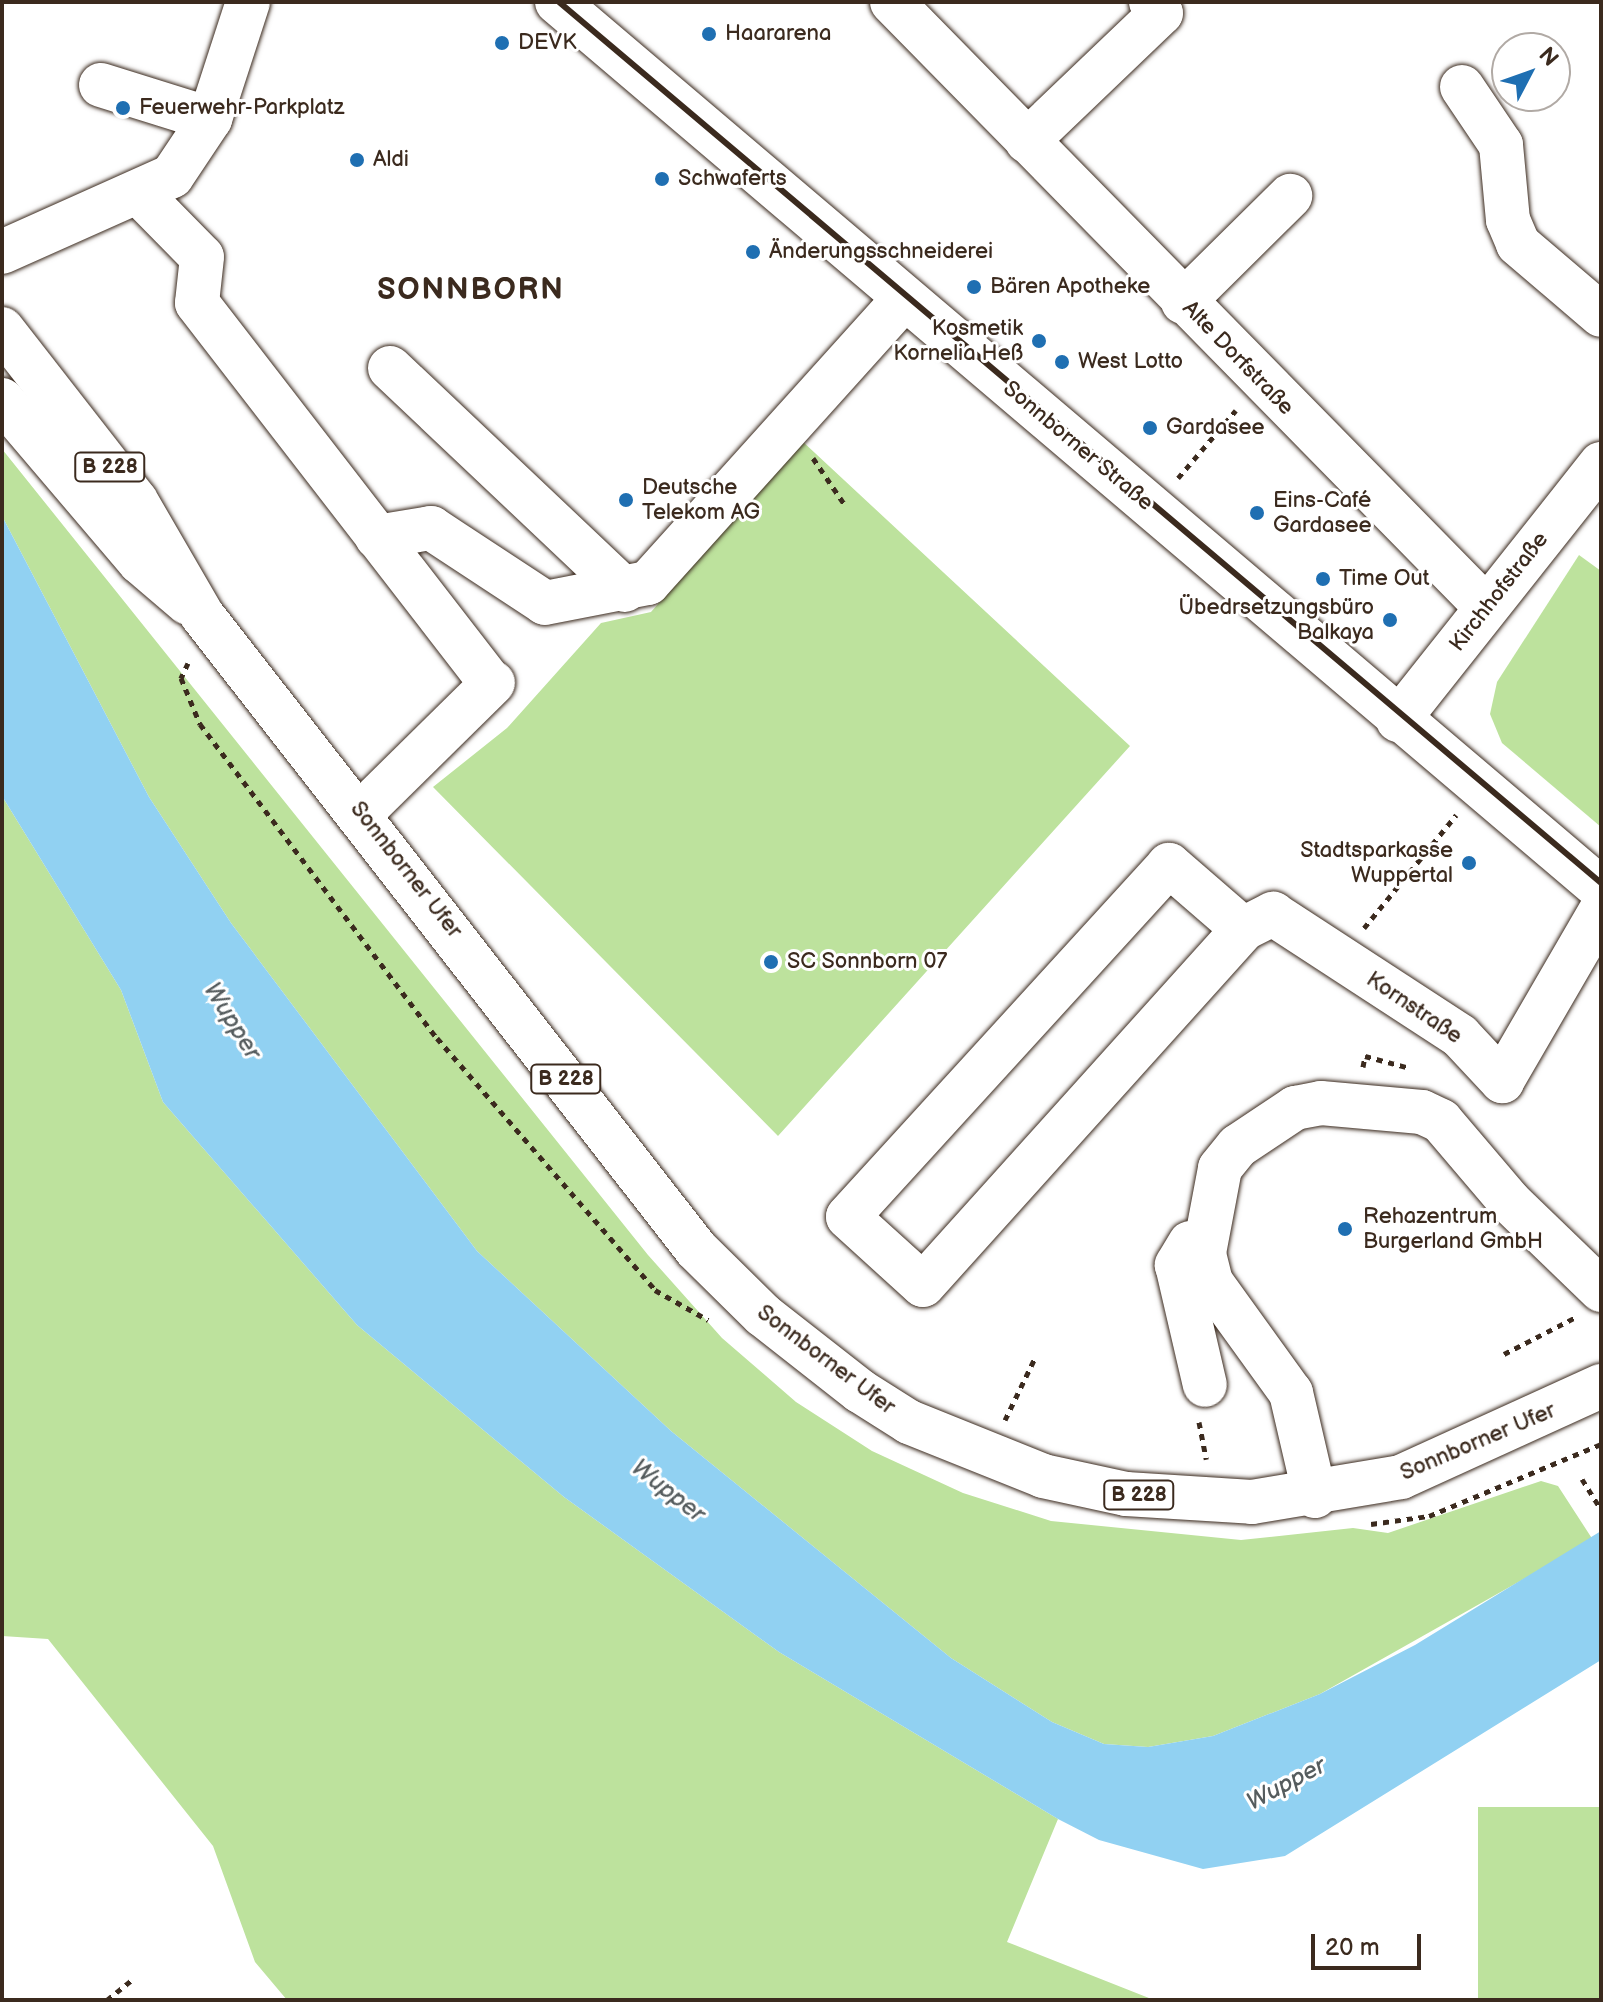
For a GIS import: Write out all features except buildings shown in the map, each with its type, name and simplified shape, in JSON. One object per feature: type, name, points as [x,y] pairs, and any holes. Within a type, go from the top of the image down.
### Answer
[{"type":"street","points":[[2,252],[140,194],[172,176],[210,119],[248,2]]},
{"type":"street","name":"Sonnborner Straße","points":[[557,2],[1398,720],[1601,889]]},
{"type":"street","name":"Alte Dorfstraße","points":[[892,2],[1261,382],[1486,607]]},
{"type":"street","points":[[1027,141],[1161,13],[1151,2]]},
{"type":"street","points":[[101,85],[210,119]]},
{"type":"street","points":[[1462,87],[1501,145],[1509,171],[1508,220],[1518,244],[1601,315]]},
{"type":"street","points":[[140,194],[202,257],[197,303],[492,684],[362,812]]},
{"type":"street","points":[[1183,302],[1290,196]]},
{"type":"street","points":[[377,537],[431,528],[545,603],[625,590],[648,583],[799,439],[904,299]]},
{"type":"street","name":"Sonnborner Ufer","points":[[2,329],[136,501],[205,619],[362,812],[696,1249],[763,1315],[909,1422],[988,1456],[1087,1488],[1213,1501],[1315,1496],[1401,1477],[1522,1425],[1582,1395]]},
{"type":"street","points":[[390,368],[625,590]]},
{"type":"street","name":"Sonnborner Ufer","points":[[2,400],[140,562],[205,619]]},
{"type":"street","name":"Kirchhofstraße","points":[[1398,720],[1601,464]]},
{"type":"street","points":[[1169,865],[1258,922],[923,1285],[848,1217],[1169,865]]},
{"type":"street","name":"Kornstraße","points":[[1258,922],[1460,1036],[1502,1081],[1601,910]]},
{"type":"street","points":[[1315,1496],[1270,1357],[1211,1282],[1204,1253],[1208,1214],[1220,1168],[1238,1146],[1295,1108],[1395,1104],[1441,1121],[1510,1202],[1587,1305]]},
{"type":"street","points":[[1202,1400],[1177,1265],[1208,1214]]},
{"type":"path","points":[[1152,508],[1261,382]]},
{"type":"path","points":[[799,439],[845,505]]},
{"type":"path","points":[[205,619],[181,678],[200,724],[437,1038],[655,1290],[718,1324],[763,1315]]},
{"type":"path","points":[[1370,921],[1479,786]]},
{"type":"path","points":[[1379,1059],[1421,1070]]},
{"type":"path","points":[[1504,1354],[1587,1305]]},
{"type":"path","points":[[988,1456],[1034,1360]]},
{"type":"path","points":[[1202,1400],[1213,1501]]},
{"type":"path","points":[[1582,1479],[1601,1509]]},
{"type":"path","points":[[107,2000],[132,1980]]},
{"type":"green space","name":"SC Sonnborn 07","points":[[801,440],[1130,746],[778,1136],[433,787],[507,728],[601,623],[651,612]]},
{"type":"green space","points":[[2,449],[648,1255],[722,1338],[796,1402],[872,1451],[963,1493],[1051,1521],[1241,1540],[1353,1528],[1388,1533],[1541,1481],[1558,1486],[1593,1540],[1320,1694],[1213,1736],[1148,1747],[1104,1744],[1052,1722],[951,1658],[671,1431],[477,1251],[231,923],[149,797],[2,516]]},
{"type":"green space","points":[[1579,555],[1601,571],[1601,827],[1502,743],[1490,714],[1497,682]]},
{"type":"green space","points":[[2,796],[121,990],[163,1102],[357,1325],[564,1497],[779,1652],[1058,1819],[1007,1942],[1154,2000],[287,2000],[255,1962],[213,1846],[48,1639],[2,1636]]},
{"type":"green space","points":[[1478,1807],[1601,1807],[1601,2000],[1478,2000]]},
{"type":"water","name":"Wupper","points":[[2,516],[149,797],[231,923],[477,1251],[671,1431],[951,1658],[1052,1722],[1104,1744],[1148,1747],[1213,1736],[1320,1694],[1415,1645],[1601,1531],[1601,1660],[1285,1856],[1203,1869],[1099,1840],[1058,1819],[779,1652],[564,1497],[357,1325],[163,1102],[121,990],[2,796]]},
{"type":"railway","points":[[559,2],[1601,883]]},
{"type":"place","name":"Haararena","points":[[709,34]]},
{"type":"place","name":"DEVK","points":[[502,43]]},
{"type":"place","name":"Feuerwehr-Parkplatz","points":[[123,108]]},
{"type":"place","name":"Aldi","points":[[357,160]]},
{"type":"place","name":"Schwaferts","points":[[662,179]]},
{"type":"place","name":"Änderungsschneiderei","points":[[753,252]]},
{"type":"place","name":"Bären Apotheke","points":[[974,287]]},
{"type":"place","name":"Kosmetik Kornelia Heß","points":[[1039,341]]},
{"type":"place","name":"West Lotto","points":[[1062,362]]},
{"type":"place","name":"Gardasee","points":[[1150,428]]},
{"type":"place","name":"Deutsche Telekom AG","points":[[626,500]]},
{"type":"place","name":"Eins-Café Gardasee","points":[[1257,513]]},
{"type":"place","name":"Time Out","points":[[1323,579]]},
{"type":"place","name":"Übedrsetzungsbüro Balkaya","points":[[1390,620]]},
{"type":"place","name":"Stadtsparkasse Wuppertal","points":[[1469,863]]},
{"type":"place","name":"SC Sonnborn 07","points":[[771,962]]},
{"type":"place","name":"Rehazentrum Burgerland GmbH","points":[[1345,1229]]},
{"type":"district","name":"SONNBORN","points":[[471,290]]}]
